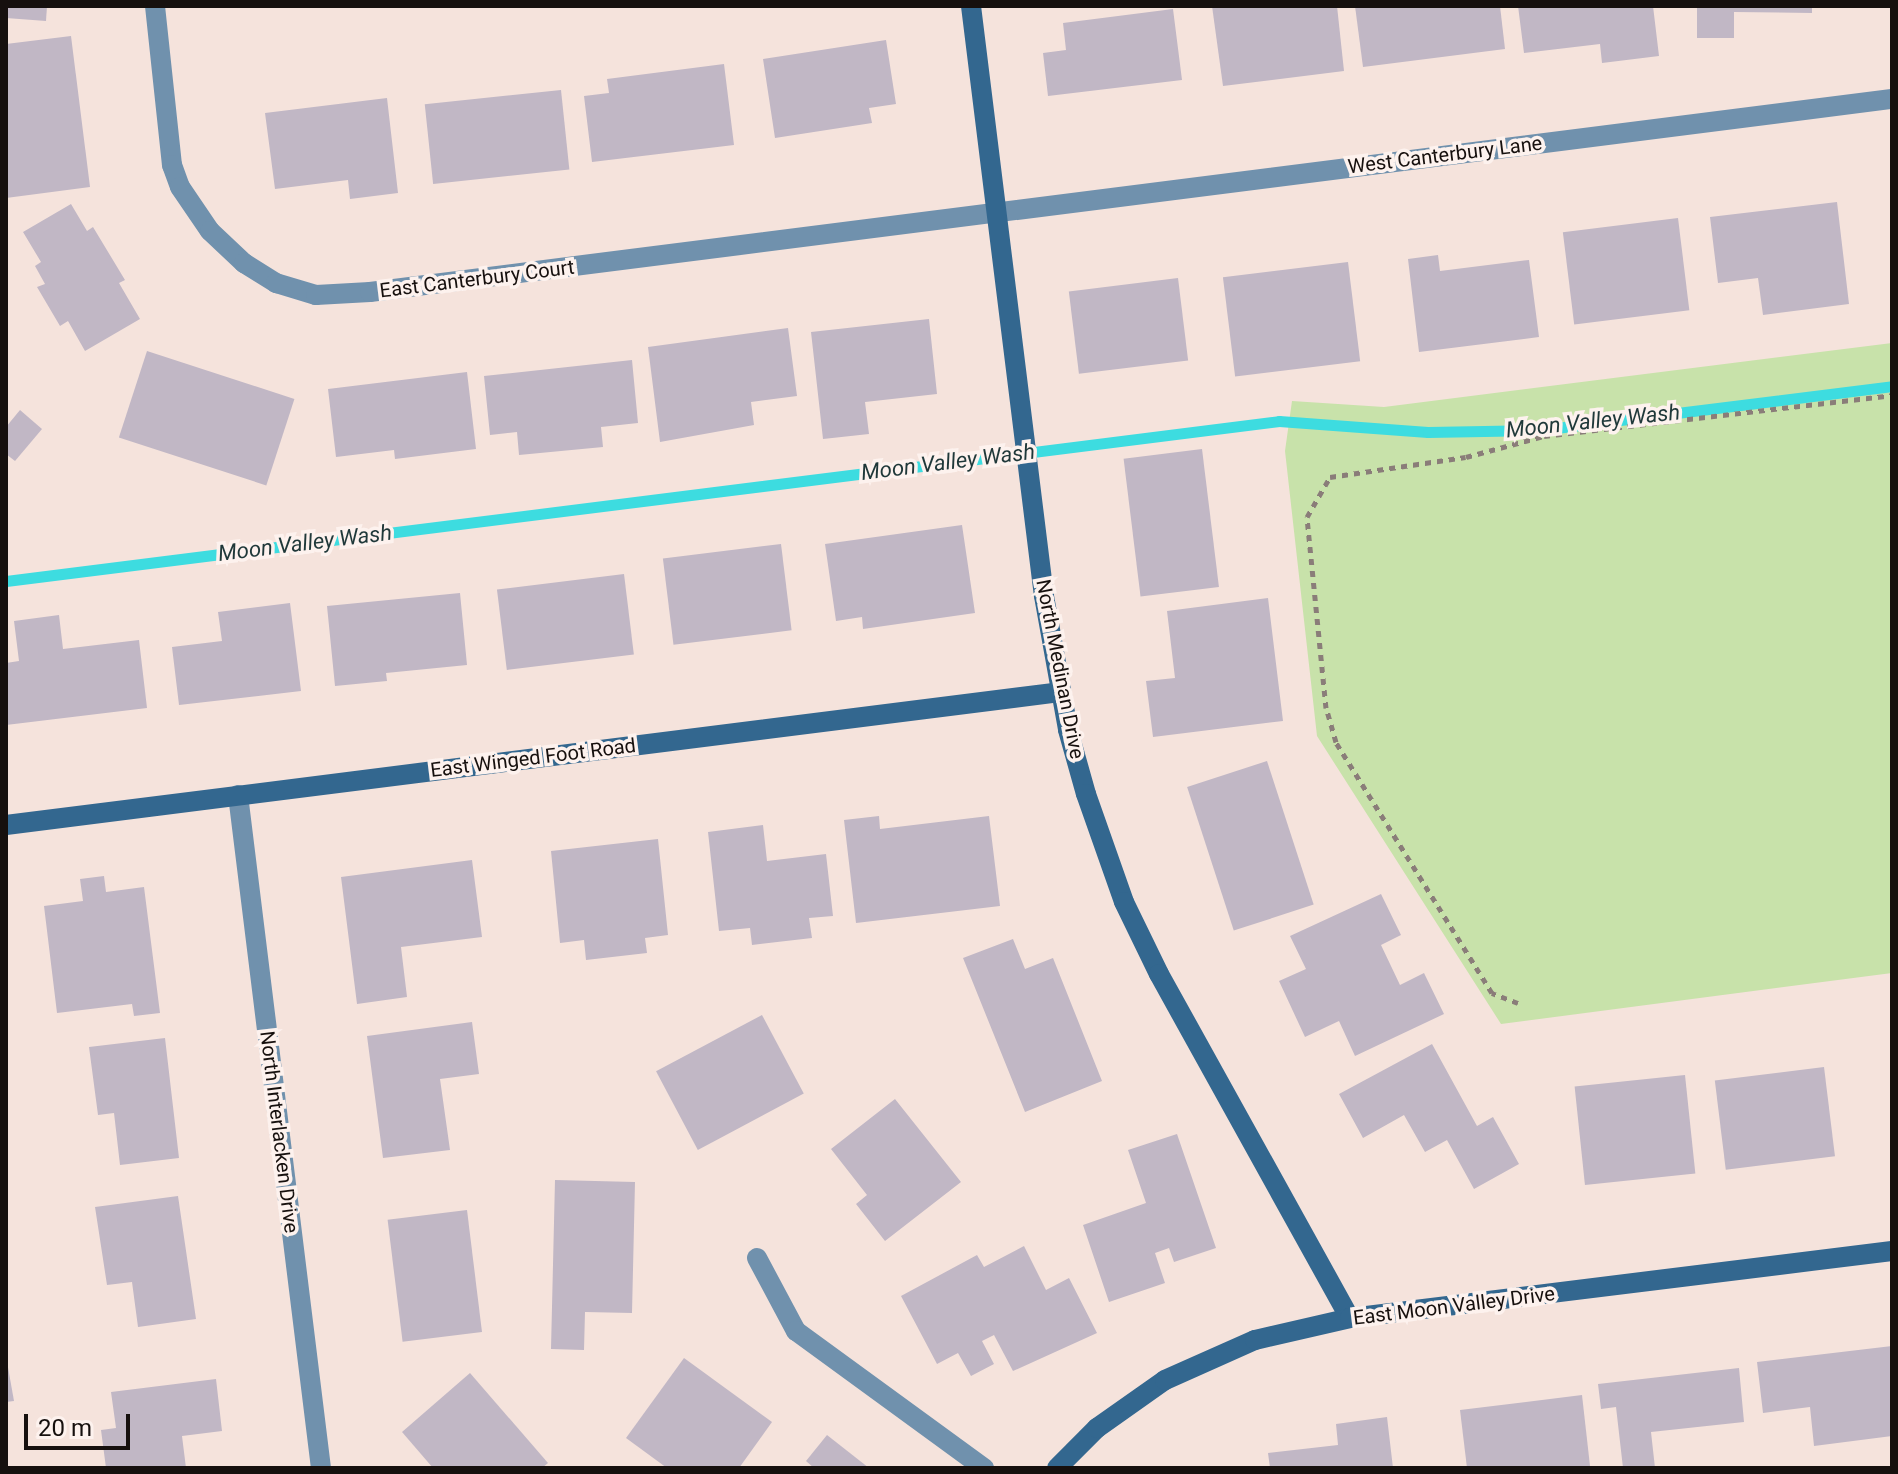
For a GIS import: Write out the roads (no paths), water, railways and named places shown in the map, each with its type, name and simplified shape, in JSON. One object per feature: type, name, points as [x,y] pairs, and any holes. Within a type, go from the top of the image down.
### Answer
[{"type":"street","name":"East Canterbury Court","points":[[155,6],[172,165],[180,187],[194,212],[235,255],[276,283],[299,291],[370,292],[998,212]]},
{"type":"street","name":"North Medinan Drive","points":[[971,6],[1060,692],[1086,794],[1124,902],[1350,1318]]},
{"type":"street","name":"West Canterbury Lane","points":[[998,212],[1892,99]]},
{"type":"street","name":"East Winged Foot Road","points":[[6,825],[1060,692]]},
{"type":"street","name":"North Interlacken Drive","points":[[238,795],[321,1468]]},
{"type":"street","name":"East Moon Valley Drive","points":[[1057,1468],[1120,1412],[1215,1354],[1350,1318],[1892,1251]]},
{"type":"street","points":[[757,1258],[796,1331],[984,1468]]},
{"type":"waterway","name":"Moon Valley Wash","points":[[6,581],[1279,421],[1428,432],[1540,430],[1892,386]]}]
